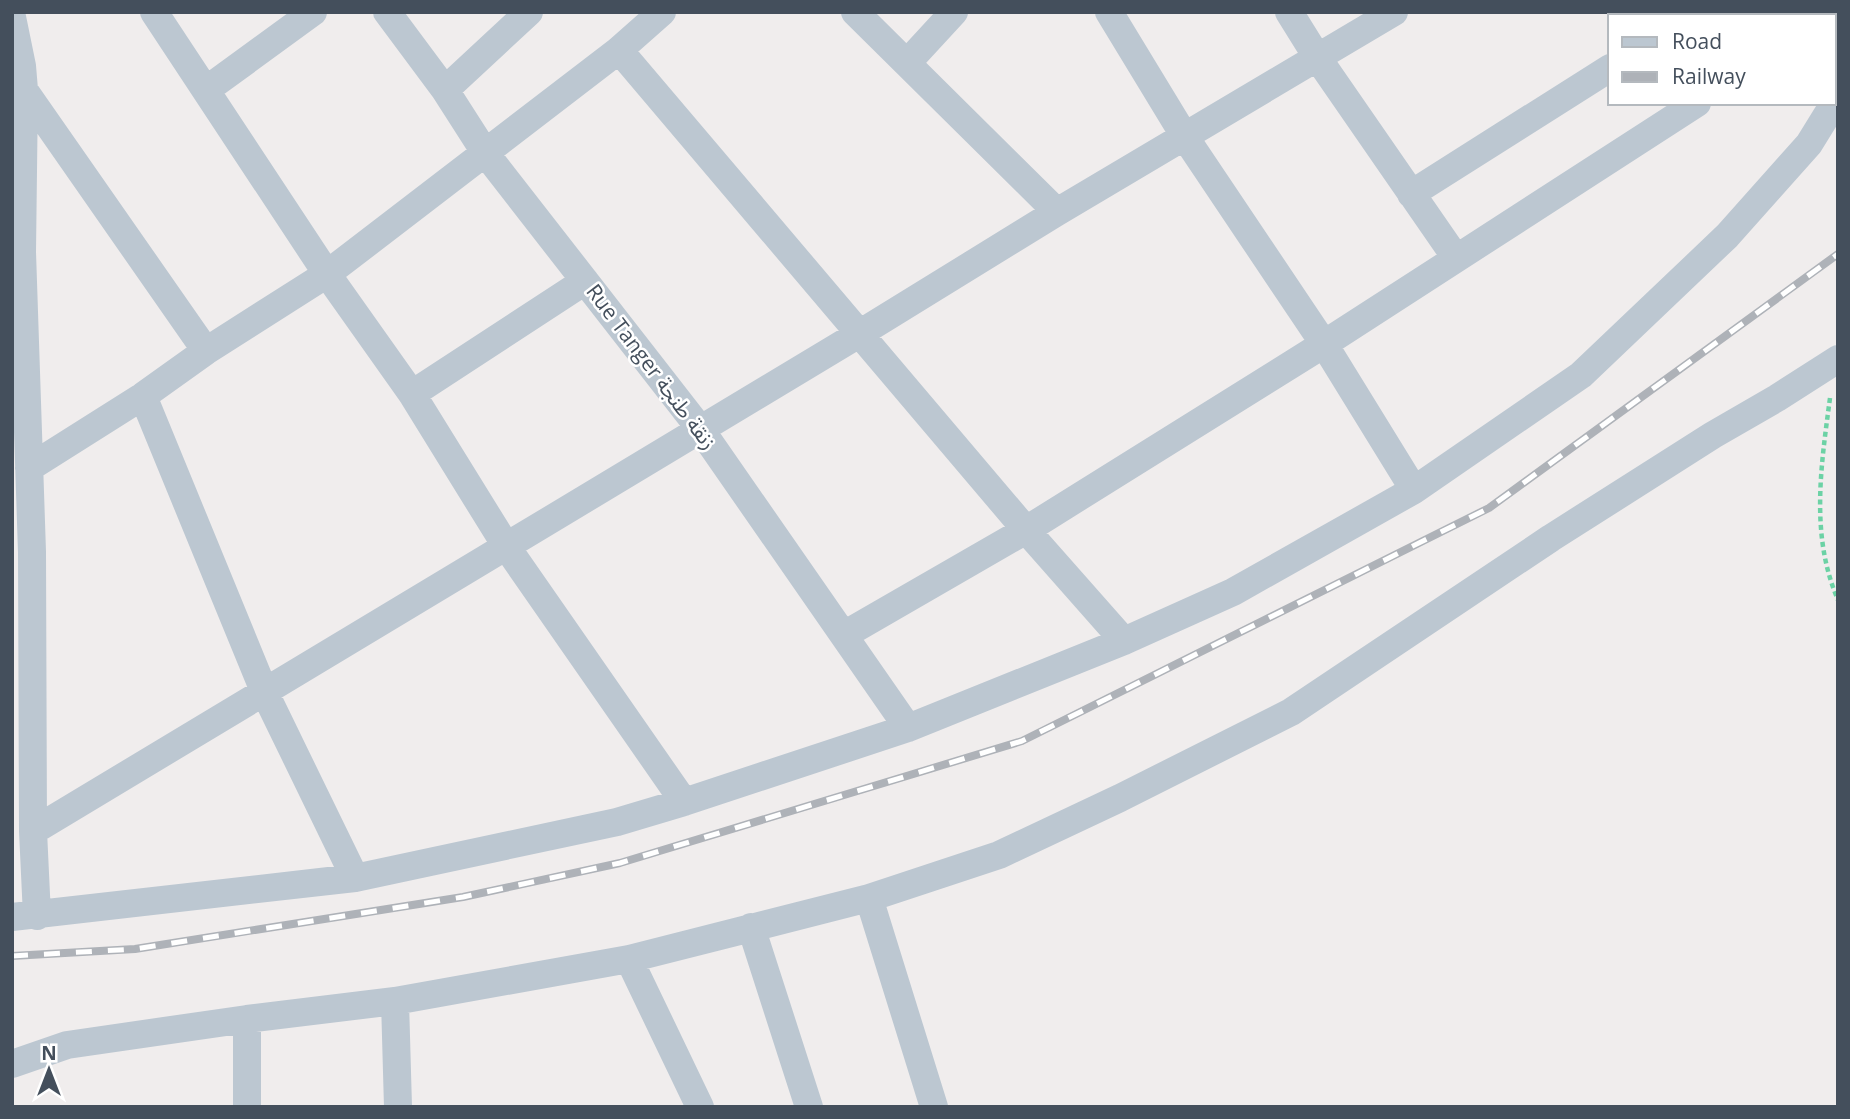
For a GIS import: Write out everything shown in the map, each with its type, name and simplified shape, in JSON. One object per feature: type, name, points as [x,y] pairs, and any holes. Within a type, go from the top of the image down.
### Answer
[{"type":"street","points":[[154,12],[327,274],[412,394],[506,546],[684,802]]},
{"type":"street","points":[[206,90],[313,12]]},
{"type":"street","name":"Rue Tanger زنقة طنجة","points":[[387,12],[445,90],[486,154],[701,430],[908,728]]},
{"type":"street","points":[[445,90],[529,12]]},
{"type":"street","points":[[29,468],[327,274],[620,50],[662,12]]},
{"type":"street","points":[[855,12],[1057,212]]},
{"type":"street","points":[[907,63],[954,12]]},
{"type":"street","points":[[1109,12],[1185,138],[1324,344],[1414,490]]},
{"type":"street","points":[[1289,12],[1317,57],[1456,258]]},
{"type":"street","points":[[33,831],[701,430],[1057,212],[1394,12]]},
{"type":"street","points":[[12,17],[22,65],[23,90],[17,257],[29,468],[22,554],[23,702],[33,831],[25,917],[355,878],[617,822],[908,728],[1124,641],[1233,592],[1414,490],[1581,375],[1727,236],[1809,144],[1830,105]]},
{"type":"street","points":[[620,50],[1026,530],[1124,641]]},
{"type":"street","points":[[1411,194],[1608,69]]},
{"type":"street","points":[[23,90],[206,351]]},
{"type":"street","points":[[844,635],[1026,530],[1324,344],[1693,105]]},
{"type":"street","points":[[412,394],[585,281]]},
{"type":"street","points":[[12,1064],[67,1045],[247,1018],[395,1001],[629,959],[869,898],[999,855],[1291,712],[1551,538],[1836,361]]},
{"type":"street","points":[[143,396],[264,691],[355,878]]},
{"type":"street","points":[[869,898],[934,1107]]},
{"type":"street","points":[[751,928],[809,1107]]},
{"type":"street","points":[[629,959],[700,1107]]},
{"type":"street","points":[[395,1001],[398,1107]]},
{"type":"street","points":[[247,1018],[247,1107]]},
{"type":"path","points":[[1836,361],[1819,495],[1821,533],[1828,576],[1838,600]]},
{"type":"railway","points":[[12,956],[135,949],[463,897],[620,863],[1022,741],[1489,508],[1838,254]]}]
